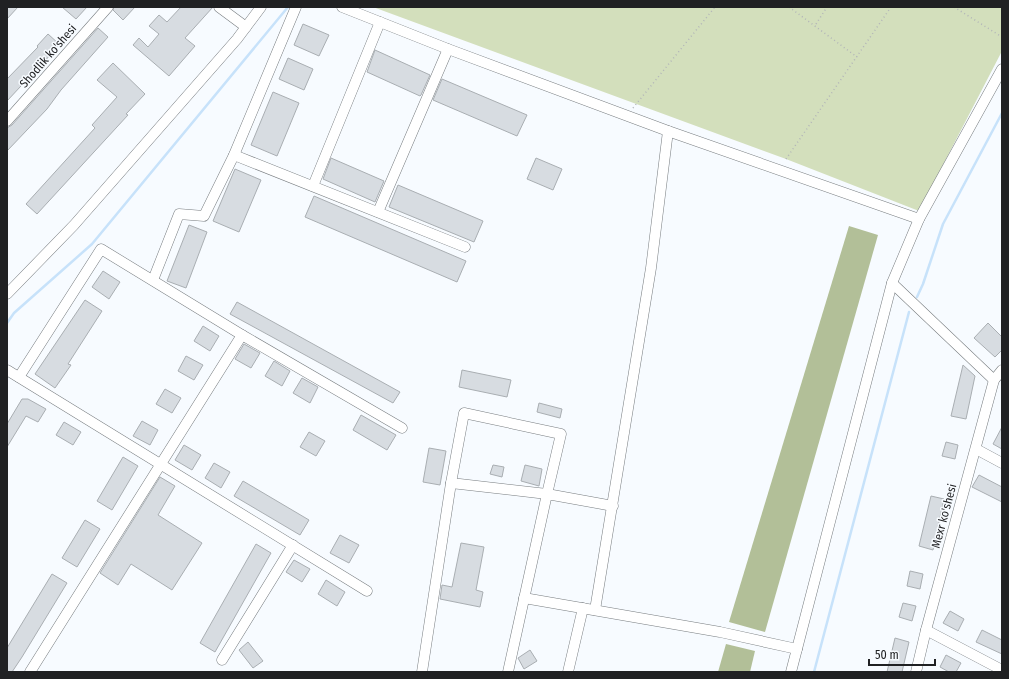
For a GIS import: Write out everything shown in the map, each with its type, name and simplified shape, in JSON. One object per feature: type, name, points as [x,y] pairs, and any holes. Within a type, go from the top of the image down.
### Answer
[{"type":"street","name":"Shodlik ko'shesi","points":[[7,121],[108,7]]},
{"type":"street","points":[[219,7],[246,27]]},
{"type":"street","points":[[7,294],[74,225],[246,27],[261,7]]},
{"type":"street","points":[[153,280],[179,214],[204,216],[234,155],[296,7]]},
{"type":"street","points":[[342,7],[448,49],[668,131],[919,219]]},
{"type":"street","points":[[313,186],[380,22]]},
{"type":"street","points":[[378,212],[448,49]]},
{"type":"street","points":[[791,672],[892,283],[919,219],[1002,69]]},
{"type":"street","points":[[596,610],[650,276],[668,131]]},
{"type":"street","points":[[234,155],[465,247]]},
{"type":"street","points":[[19,377],[101,249],[242,335],[402,428]]},
{"type":"street","points":[[892,283],[994,380]]},
{"type":"street","points":[[30,672],[242,335]]},
{"type":"street","points":[[7,370],[160,465],[293,544],[366,591]]},
{"type":"street","name":"Mexr ko'shesi","points":[[916,672],[994,380],[1002,370]]},
{"type":"street","points":[[422,672],[451,483],[464,413],[561,434],[508,672]]},
{"type":"street","points":[[976,449],[1002,463]]},
{"type":"street","points":[[451,483],[547,494],[613,506]]},
{"type":"street","points":[[222,660],[293,544]]},
{"type":"street","points":[[524,598],[720,632],[797,649]]},
{"type":"street","points":[[568,672],[582,608]]},
{"type":"street","points":[[926,630],[1002,670]]},
{"type":"path","points":[[628,115],[715,7]]},
{"type":"path","points":[[789,7],[815,24],[858,57]]},
{"type":"path","points":[[815,24],[827,7]]},
{"type":"path","points":[[786,159],[858,57],[891,7]]},
{"type":"path","points":[[954,7],[1002,37]]},
{"type":"green space","points":[[373,7],[1002,7],[1002,51],[919,211],[786,159]]},
{"type":"green space","points":[[849,226],[878,235],[765,632],[729,622]]},
{"type":"green space","points":[[726,644],[755,651],[750,672],[718,672]]},
{"type":"building","points":[[7,7],[18,7],[7,19]]},
{"type":"building","points":[[62,7],[87,7],[76,19]]},
{"type":"building","points":[[114,7],[135,7],[123,20],[113,10]]},
{"type":"building","points":[[181,7],[213,7],[185,38],[195,46],[169,76],[133,45],[139,38],[148,47],[159,34],[149,26],[159,15],[167,22]]},
{"type":"building","points":[[303,24],[329,35],[319,56],[294,45]]},
{"type":"building","points":[[98,28],[108,37],[61,90],[47,109],[7,151],[7,128],[12,125]]},
{"type":"building","points":[[48,34],[59,44],[35,73],[34,72],[7,101],[7,79],[38,47],[37,46]]},
{"type":"building","points":[[375,50],[430,75],[420,96],[367,72]]},
{"type":"building","points":[[288,58],[313,69],[304,90],[279,79]]},
{"type":"building","points":[[113,63],[145,94],[126,114],[128,115],[37,214],[26,204],[95,128],[92,125],[117,97],[97,80]]},
{"type":"building","points":[[442,79],[527,115],[517,136],[433,100]]},
{"type":"building","points":[[273,92],[299,103],[277,156],[251,145]]},
{"type":"building","points":[[331,158],[384,181],[375,202],[323,179]]},
{"type":"building","points":[[536,158],[562,169],[553,190],[527,179]]},
{"type":"building","points":[[235,169],[261,180],[239,232],[213,221]]},
{"type":"building","points":[[398,185],[483,221],[474,242],[389,207]]},
{"type":"building","points":[[314,196],[466,261],[457,282],[305,217]]},
{"type":"building","points":[[189,225],[207,232],[186,288],[167,281]]},
{"type":"building","points":[[103,271],[120,282],[109,299],[92,287]]},
{"type":"building","points":[[85,300],[102,311],[68,364],[71,365],[55,388],[35,374]]},
{"type":"building","points":[[237,302],[400,392],[393,403],[230,314]]},
{"type":"building","points":[[988,323],[1002,337],[1002,350],[995,357],[974,338]]},
{"type":"building","points":[[203,326],[219,336],[210,351],[194,341]]},
{"type":"building","points":[[244,344],[260,353],[251,368],[235,359]]},
{"type":"building","points":[[186,356],[203,365],[194,380],[178,371]]},
{"type":"building","points":[[274,361],[290,371],[282,386],[265,376]]},
{"type":"building","points":[[963,365],[975,376],[966,419],[951,416]]},
{"type":"building","points":[[462,370],[511,380],[507,397],[459,387]]},
{"type":"building","points":[[302,378],[318,387],[310,403],[293,393]]},
{"type":"building","points":[[165,389],[181,398],[172,413],[156,404]]},
{"type":"building","points":[[22,399],[28,399],[46,409],[38,422],[26,416],[7,447],[7,424]]},
{"type":"building","points":[[539,403],[562,409],[560,418],[537,412]]},
{"type":"building","points":[[361,415],[396,435],[387,450],[353,430]]},
{"type":"building","points":[[142,421],[158,430],[150,445],[133,436]]},
{"type":"building","points":[[64,422],[81,432],[73,445],[56,435]]},
{"type":"building","points":[[1002,427],[1002,449],[993,444]]},
{"type":"building","points":[[309,432],[325,441],[316,456],[300,447]]},
{"type":"building","points":[[946,442],[958,445],[955,459],[942,456]]},
{"type":"building","points":[[184,445],[201,455],[192,470],[175,460]]},
{"type":"building","points":[[429,448],[446,451],[440,485],[423,482]]},
{"type":"building","points":[[123,457],[138,466],[112,510],[97,501]]},
{"type":"building","points":[[214,463],[230,472],[221,488],[205,478]]},
{"type":"building","points":[[493,465],[504,467],[502,477],[490,474]]},
{"type":"building","points":[[525,465],[542,469],[539,486],[521,481]]},
{"type":"building","points":[[979,475],[1002,487],[1002,502],[972,487]]},
{"type":"building","points":[[160,477],[175,486],[158,515],[202,543],[172,590],[131,564],[118,585],[100,573]]},
{"type":"building","points":[[243,481],[309,520],[300,535],[234,496]]},
{"type":"building","points":[[931,496],[944,499],[933,550],[919,546]]},
{"type":"building","points":[[85,520],[100,529],[77,567],[62,558]]},
{"type":"building","points":[[340,535],[359,545],[349,563],[330,553]]},
{"type":"building","points":[[461,543],[484,547],[476,590],[483,592],[480,607],[440,599],[442,585],[452,587]]},
{"type":"building","points":[[256,544],[271,553],[215,652],[200,643]]},
{"type":"building","points":[[294,560],[310,569],[302,582],[286,572]]},
{"type":"building","points":[[910,571],[923,574],[920,589],[907,586]]},
{"type":"building","points":[[52,574],[67,583],[12,672],[7,672],[7,648]]},
{"type":"building","points":[[326,580],[345,592],[337,606],[318,594]]},
{"type":"building","points":[[903,603],[916,606],[912,621],[899,617]]},
{"type":"building","points":[[950,611],[964,619],[958,631],[943,623]]},
{"type":"building","points":[[982,630],[1002,640],[1002,654],[976,642]]},
{"type":"building","points":[[895,638],[909,642],[902,672],[887,672]]},
{"type":"building","points":[[248,642],[263,661],[253,668],[239,650]]},
{"type":"building","points":[[530,650],[537,661],[524,669],[518,658]]},
{"type":"building","points":[[946,655],[961,663],[956,672],[949,672],[940,667]]},
{"type":"waterway","points":[[7,323],[14,313],[92,244],[288,7]]},
{"type":"waterway","points":[[917,297],[923,284],[943,224],[1002,113]]},
{"type":"waterway","points":[[814,672],[909,312]]}]
